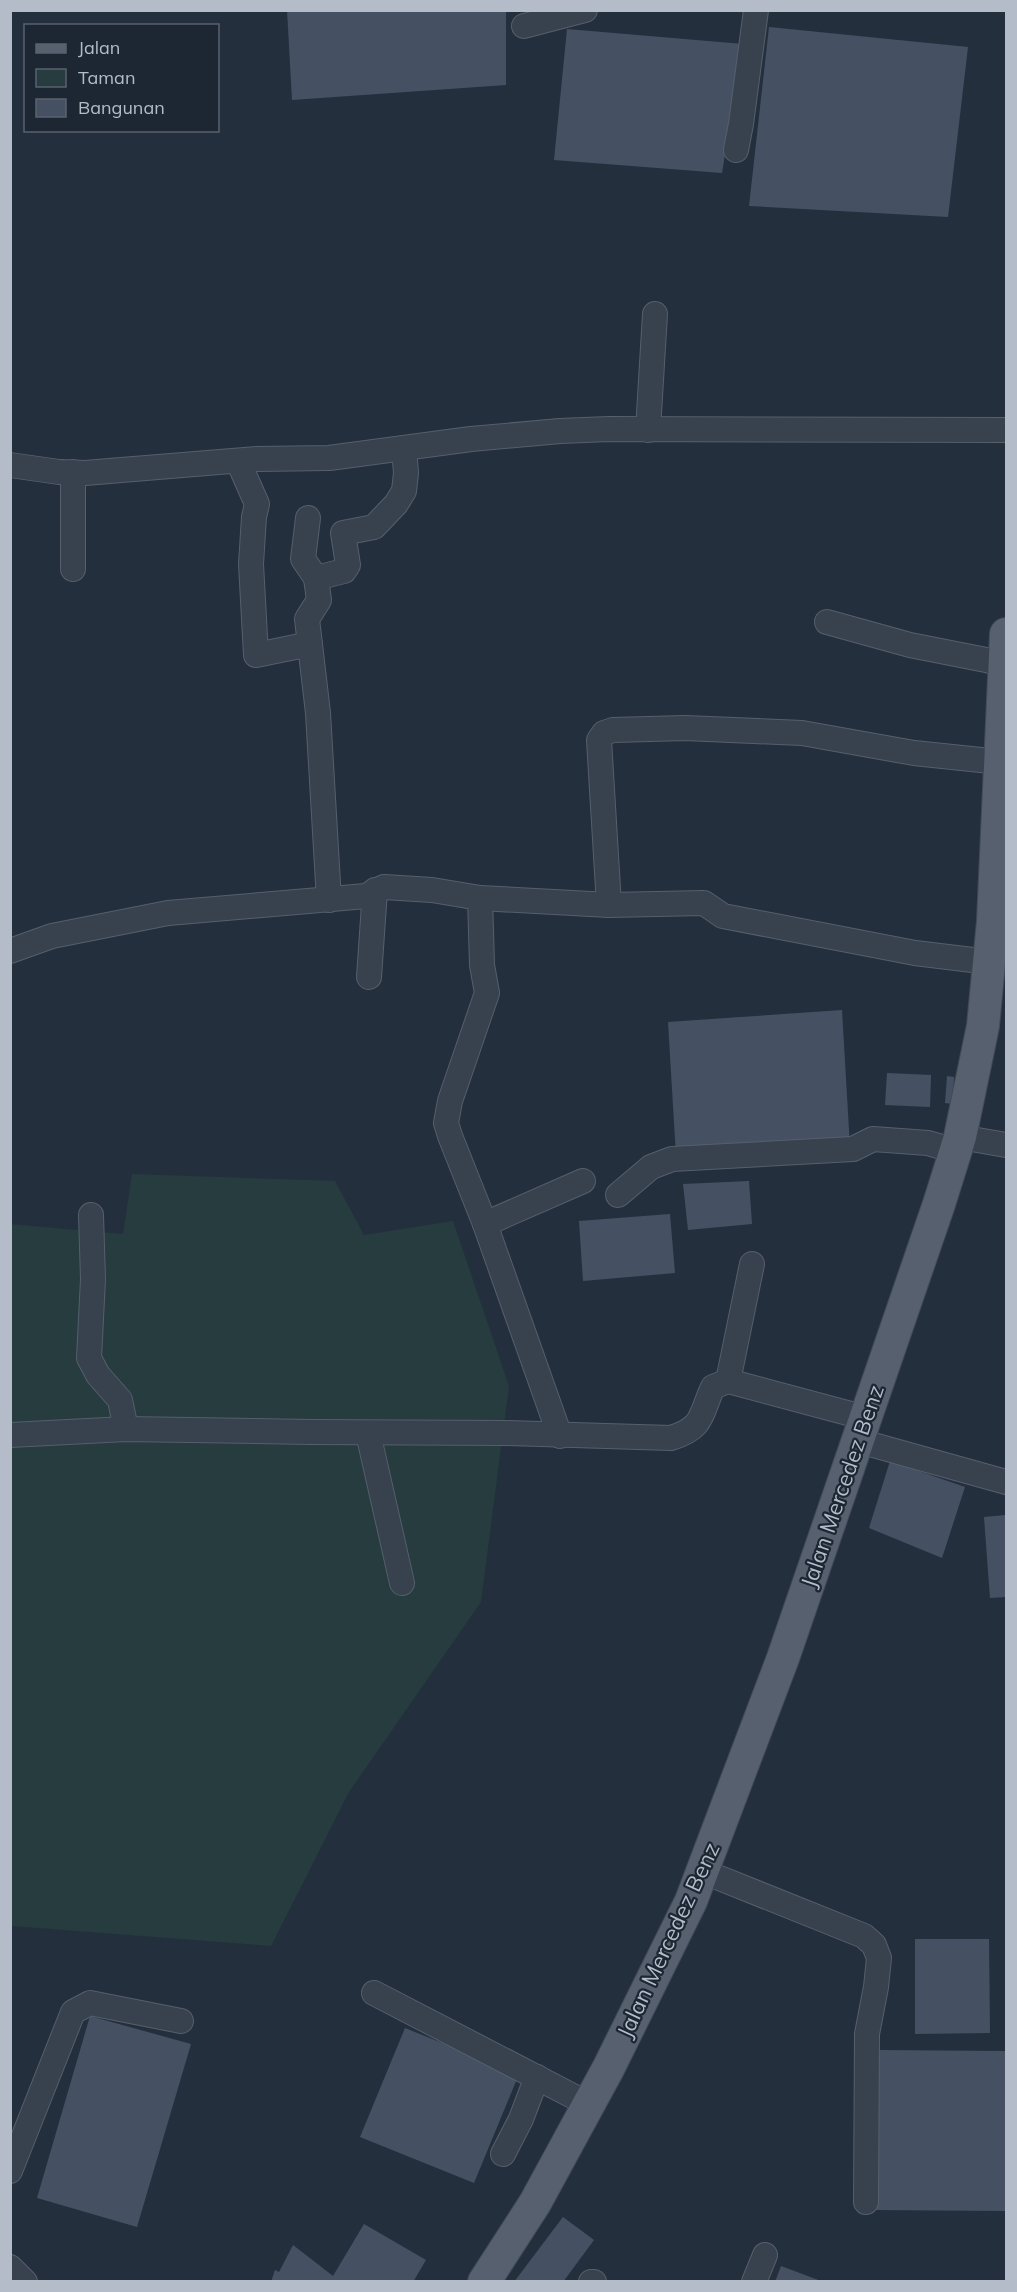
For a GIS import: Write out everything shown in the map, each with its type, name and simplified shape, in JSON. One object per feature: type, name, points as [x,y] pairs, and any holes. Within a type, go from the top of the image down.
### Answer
[{"type":"main road","name":"Jalan Mercedez Benz","points":[[484,2282],[535,2202],[609,2067],[691,1901],[783,1658],[917,1271],[958,1144],[983,1026],[989,962],[1000,922],[1000,762],[1006,634]]},
{"type":"street","points":[[524,26],[585,10]]},
{"type":"street","points":[[736,150],[756,10]]},
{"type":"street","points":[[648,430],[655,314]]},
{"type":"street","points":[[10,465],[73,472],[238,461],[329,458],[550,432],[609,429],[1006,430]]},
{"type":"street","points":[[316,578],[344,572],[348,565],[343,533],[374,526],[396,504],[404,491],[406,473],[404,448]]},
{"type":"street","points":[[238,461],[257,504],[250,564],[256,655],[310,644]]},
{"type":"street","points":[[73,472],[73,569]]},
{"type":"street","points":[[308,518],[303,559],[316,578],[319,600],[307,619],[318,713],[328,900]]},
{"type":"street","points":[[827,622],[910,645],[1004,665]]},
{"type":"street","points":[[609,905],[599,740],[604,733],[613,730],[685,728],[802,733],[914,753],[1000,762]]},
{"type":"street","points":[[10,951],[52,936],[168,913],[369,896],[375,890],[384,887],[432,890],[480,898],[609,905],[704,903],[723,916],[915,953],[989,962]]},
{"type":"street","points":[[369,977],[375,890]]},
{"type":"street","points":[[480,898],[482,965],[487,993],[450,1101],[446,1124],[485,1224],[561,1436]]},
{"type":"street","points":[[618,1195],[651,1167],[672,1160],[853,1149],[873,1139],[1006,1145]]},
{"type":"street","points":[[485,1224],[583,1181]]},
{"type":"street","points":[[91,1215],[93,1279],[89,1358],[98,1375],[120,1400],[126,1429]]},
{"type":"street","points":[[728,1381],[753,1264]]},
{"type":"street","points":[[10,1435],[126,1429],[505,1433],[670,1438],[685,1434],[700,1423],[713,1387],[728,1381],[1006,1482]]},
{"type":"street","points":[[368,1432],[402,1583]]},
{"type":"street","points":[[702,1871],[864,1936],[874,1945],[879,1958],[867,2034],[866,2202]]},
{"type":"street","points":[[374,1993],[588,2104]]},
{"type":"street","points":[[10,2171],[73,2012],[90,2003],[181,2020]]},
{"type":"street","points":[[503,2154],[521,2119],[537,2077]]},
{"type":"street","points":[[754,2282],[765,2255]]},
{"type":"street","points":[[10,2266],[25,2282]]},
{"type":"green space","points":[[132,1174],[335,1181],[364,1235],[453,1221],[509,1386],[481,1602],[349,1792],[271,1946],[11,1926],[10,1224],[123,1234]]},
{"type":"building","points":[[287,10],[506,10],[506,85],[292,100]]},
{"type":"building","points":[[769,27],[968,47],[948,217],[749,206]]},
{"type":"building","points":[[567,29],[743,44],[722,173],[554,160]]},
{"type":"building","points":[[842,1010],[850,1147],[676,1156],[668,1022]]},
{"type":"building","points":[[887,1073],[931,1075],[930,1107],[885,1105]]},
{"type":"building","points":[[947,1076],[954,1077],[953,1104],[945,1103]]},
{"type":"building","points":[[749,1181],[752,1224],[688,1230],[683,1184]]},
{"type":"building","points":[[670,1214],[675,1273],[583,1281],[579,1221]]},
{"type":"building","points":[[890,1461],[965,1487],[942,1558],[869,1528]]},
{"type":"building","points":[[1006,1515],[1006,1597],[990,1598],[984,1517]]},
{"type":"building","points":[[915,1939],[989,1939],[990,2033],[915,2034]]},
{"type":"building","points":[[90,2016],[191,2044],[137,2227],[37,2198]]},
{"type":"building","points":[[405,2028],[519,2074],[474,2183],[360,2137]]},
{"type":"building","points":[[878,2050],[1006,2051],[1006,2211],[876,2210]]},
{"type":"building","points":[[563,2217],[594,2240],[563,2282],[514,2282]]},
{"type":"building","points":[[364,2224],[426,2260],[413,2282],[271,2282],[275,2270],[279,2272],[293,2245],[333,2276]]},
{"type":"building","points":[[781,2266],[821,2281],[821,2282],[775,2282]]}]
